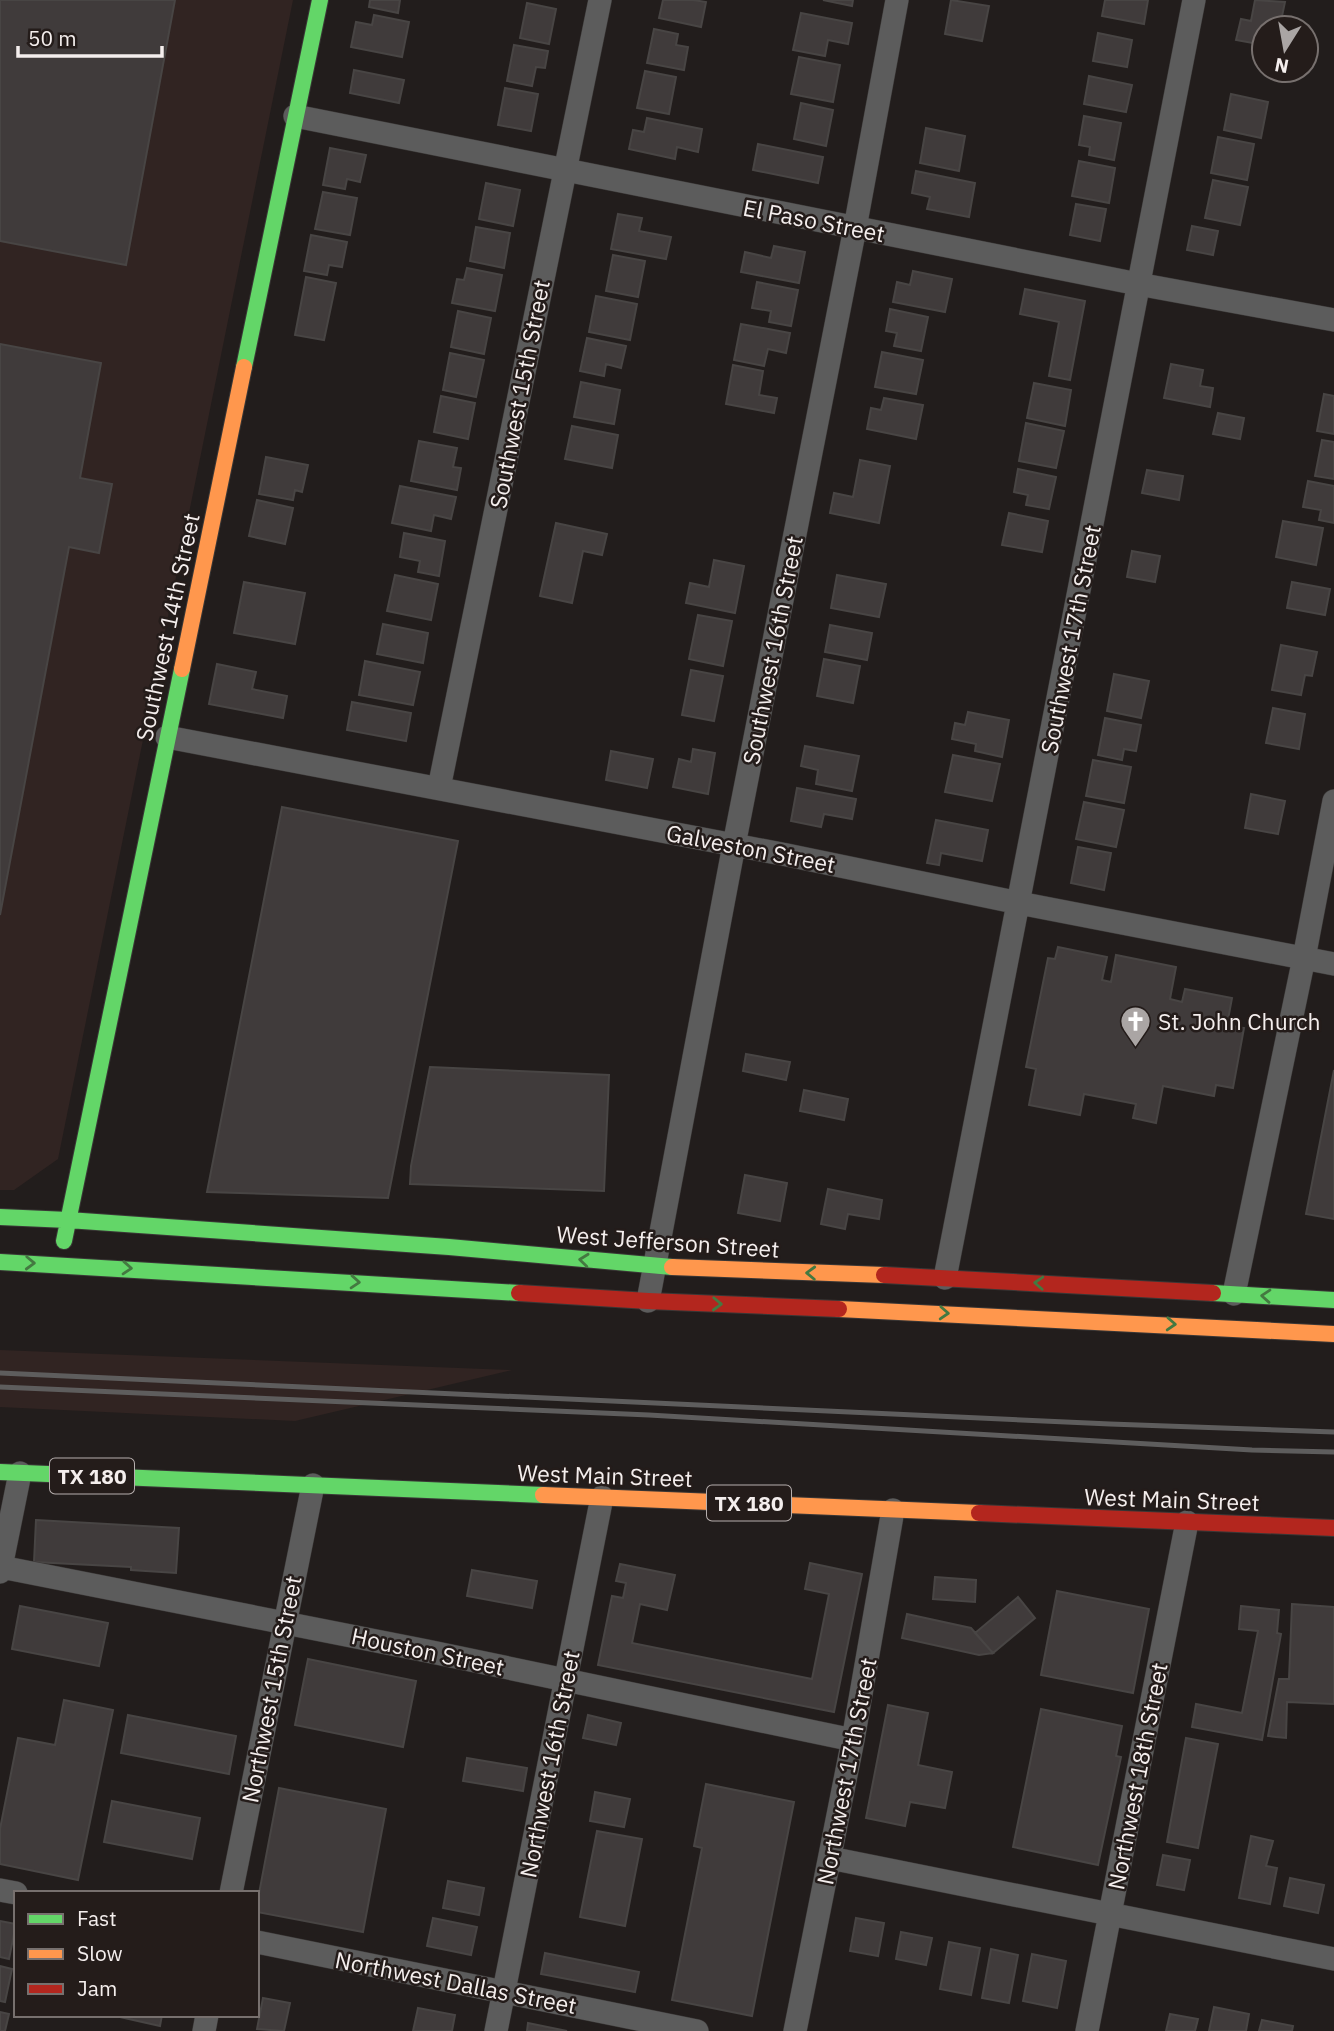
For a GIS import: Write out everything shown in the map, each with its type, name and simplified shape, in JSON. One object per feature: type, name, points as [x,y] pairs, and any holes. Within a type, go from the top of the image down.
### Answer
[{"type":"main road","name":"Southwest 14th Street","points":[[59,1264],[320,0]]},
{"type":"main road","name":"West Jefferson Street","points":[[0,1217],[449,1247],[654,1266],[945,1278],[1334,1300]]},
{"type":"main road","points":[[0,1262],[648,1301],[944,1313],[1334,1334]]},
{"type":"main road","name":"West Main Street","points":[[10,1472],[1334,1528]]},
{"type":"street","name":"Southwest 15th Street","points":[[439,788],[600,0]]},
{"type":"street","name":"Southwest 16th Street","points":[[648,1301],[897,0]]},
{"type":"street","name":"Southwest 17th Street","points":[[945,1278],[1194,0]]},
{"type":"street","name":"El Paso Street","points":[[295,116],[1138,284],[1334,320]]},
{"type":"street","name":"Galveston Street","points":[[167,737],[734,845],[1334,964]]},
{"type":"street","points":[[1234,1294],[1334,801]]},
{"type":"street","points":[[1,1569],[10,1472]]},
{"type":"street","name":"Northwest 15th Street","points":[[231,1891],[313,1485]]},
{"type":"street","name":"Northwest 16th Street","points":[[496,2031],[602,1497]]},
{"type":"street","name":"Northwest 17th Street","points":[[794,2031],[853,1740],[894,1510]]},
{"type":"street","name":"Northwest 18th Street","points":[[1087,2031],[1187,1522]]},
{"type":"street","name":"Houston Street","points":[[1,1569],[284,1622],[853,1740]]},
{"type":"street","points":[[830,1858],[1334,1959]]},
{"type":"street","name":"Northwest Dallas Street","points":[[259,1942],[697,2031]]},
{"type":"shaded area","points":[[0,0],[293,0],[58,1159],[14,1190],[0,1190]]},
{"type":"shaded area","points":[[0,1350],[512,1370],[295,1421],[0,1407]]},
{"type":"building","points":[[0,0],[175,0],[126,265],[0,241]]},
{"type":"building","points":[[370,0],[400,0],[398,13],[369,7]]},
{"type":"building","points":[[663,0],[706,2],[701,27],[659,18]]},
{"type":"building","points":[[823,0],[853,0],[852,6]]},
{"type":"building","points":[[951,0],[989,6],[982,41],[945,34]]},
{"type":"building","points":[[1105,0],[1148,0],[1144,24],[1102,16]]},
{"type":"building","points":[[1255,0],[1285,2],[1282,14],[1252,14]]},
{"type":"building","points":[[527,3],[556,9],[549,44],[520,38]]},
{"type":"building","points":[[801,13],[852,23],[848,44],[828,40],[825,56],[793,50]]},
{"type":"building","points":[[374,15],[409,22],[402,57],[351,47],[356,22],[372,25]]},
{"type":"building","points":[[1241,19],[1250,21],[1250,42],[1236,40]]},
{"type":"building","points":[[654,29],[678,34],[676,45],[688,47],[684,70],[647,63]]},
{"type":"building","points":[[1098,33],[1132,40],[1127,67],[1093,61]]},
{"type":"building","points":[[514,45],[548,51],[545,68],[536,67],[532,86],[507,81]]},
{"type":"building","points":[[799,57],[840,65],[833,102],[791,94]]},
{"type":"building","points":[[354,70],[404,80],[399,103],[350,93]]},
{"type":"building","points":[[645,71],[676,77],[669,114],[637,108]]},
{"type":"building","points":[[1089,76],[1132,85],[1126,112],[1084,104]]},
{"type":"building","points":[[505,88],[538,94],[531,131],[498,125]]},
{"type":"building","points":[[1231,94],[1268,102],[1261,138],[1224,130]]},
{"type":"building","points":[[801,103],[833,110],[826,146],[794,139]]},
{"type":"building","points":[[1084,116],[1121,123],[1114,160],[1089,155],[1090,147],[1079,145]]},
{"type":"building","points":[[647,118],[702,129],[698,152],[677,147],[675,159],[629,149],[633,130],[644,132]]},
{"type":"building","points":[[926,128],[965,136],[959,171],[920,163]]},
{"type":"building","points":[[1218,137],[1254,144],[1247,180],[1211,173]]},
{"type":"building","points":[[758,144],[823,157],[818,183],[753,170]]},
{"type":"building","points":[[330,148],[366,155],[360,182],[347,179],[345,189],[323,185]]},
{"type":"building","points":[[1079,161],[1115,168],[1109,203],[1072,196]]},
{"type":"building","points":[[916,171],[975,183],[969,217],[927,209],[930,197],[912,193]]},
{"type":"building","points":[[1213,180],[1248,187],[1240,225],[1205,218]]},
{"type":"building","points":[[486,183],[520,190],[513,226],[479,219]]},
{"type":"building","points":[[323,192],[357,198],[350,235],[315,229]]},
{"type":"building","points":[[1076,204],[1106,209],[1100,241],[1070,235]]},
{"type":"building","points":[[618,214],[642,218],[639,231],[671,237],[666,259],[611,249]]},
{"type":"building","points":[[1192,226],[1218,231],[1213,255],[1187,250]]},
{"type":"building","points":[[476,227],[510,233],[504,268],[470,261]]},
{"type":"building","points":[[311,235],[347,242],[342,267],[329,265],[327,275],[304,271]]},
{"type":"building","points":[[774,246],[805,252],[799,283],[741,272],[745,252],[771,258]]},
{"type":"building","points":[[613,255],[645,261],[638,297],[606,291]]},
{"type":"building","points":[[467,268],[502,275],[495,311],[452,303],[457,279],[464,280]]},
{"type":"building","points":[[913,271],[952,279],[945,312],[893,302],[897,282],[910,285]]},
{"type":"building","points":[[306,277],[336,283],[324,340],[295,335]]},
{"type":"building","points":[[757,282],[798,290],[791,326],[769,322],[771,311],[752,308]]},
{"type":"building","points":[[1025,289],[1085,301],[1070,380],[1049,376],[1059,322],[1020,314]]},
{"type":"building","points":[[596,296],[637,304],[630,340],[589,332]]},
{"type":"building","points":[[890,309],[928,317],[921,351],[894,346],[897,333],[886,331]]},
{"type":"building","points":[[458,311],[491,318],[484,354],[451,347]]},
{"type":"building","points":[[741,324],[790,333],[786,353],[768,349],[764,366],[734,360]]},
{"type":"building","points":[[587,338],[626,346],[621,368],[606,364],[604,376],[580,371]]},
{"type":"building","points":[[0,344],[101,363],[80,478],[112,484],[99,553],[69,547],[0,915]]},
{"type":"building","points":[[882,352],[923,360],[916,394],[875,387]]},
{"type":"building","points":[[450,353],[484,360],[476,397],[443,390]]},
{"type":"building","points":[[1171,364],[1203,370],[1200,386],[1213,388],[1210,407],[1164,398]]},
{"type":"building","points":[[733,365],[763,371],[759,395],[777,398],[774,413],[726,404]]},
{"type":"building","points":[[581,382],[620,390],[614,424],[574,417]]},
{"type":"building","points":[[1034,383],[1071,390],[1065,426],[1027,418]]},
{"type":"building","points":[[1324,394],[1334,396],[1334,434],[1317,431]]},
{"type":"building","points":[[441,396],[475,403],[468,439],[434,432]]},
{"type":"building","points":[[884,398],[923,405],[916,439],[867,429],[871,408],[881,410]]},
{"type":"building","points":[[1218,413],[1244,418],[1240,439],[1213,434]]},
{"type":"building","points":[[1026,423],[1064,431],[1056,468],[1019,461]]},
{"type":"building","points":[[572,426],[618,435],[612,468],[565,459]]},
{"type":"building","points":[[1322,440],[1334,442],[1334,479],[1315,476]]},
{"type":"building","points":[[419,441],[457,448],[453,467],[461,468],[457,490],[411,481]]},
{"type":"building","points":[[266,457],[308,465],[302,492],[295,490],[293,500],[259,494]]},
{"type":"building","points":[[860,460],[890,466],[879,523],[830,513],[834,493],[853,497]]},
{"type":"building","points":[[1018,469],[1056,477],[1049,509],[1026,505],[1028,495],[1014,492]]},
{"type":"building","points":[[1147,470],[1183,476],[1179,500],[1142,493]]},
{"type":"building","points":[[1308,481],[1334,486],[1334,523],[1319,520],[1321,510],[1303,507]]},
{"type":"building","points":[[400,486],[456,497],[451,519],[434,515],[431,531],[392,523]]},
{"type":"building","points":[[257,500],[293,508],[285,544],[249,536]]},
{"type":"building","points":[[1009,513],[1048,521],[1042,552],[1002,545]]},
{"type":"building","points":[[1283,521],[1323,528],[1316,565],[1276,557]]},
{"type":"building","points":[[556,523],[607,534],[602,555],[583,551],[572,603],[540,596]]},
{"type":"building","points":[[404,533],[445,541],[439,576],[418,572],[420,561],[400,557]]},
{"type":"building","points":[[1132,551],[1160,556],[1155,582],[1127,577]]},
{"type":"building","points":[[714,560],[744,566],[735,613],[686,603],[690,583],[709,587]]},
{"type":"building","points":[[395,575],[438,584],[431,620],[387,611]]},
{"type":"building","points":[[837,575],[886,584],[879,617],[831,608]]},
{"type":"building","points":[[244,582],[305,593],[295,644],[234,633]]},
{"type":"building","points":[[1292,582],[1330,589],[1325,615],[1287,608]]},
{"type":"building","points":[[698,615],[732,621],[723,666],[689,659]]},
{"type":"building","points":[[383,624],[428,633],[423,663],[377,654]]},
{"type":"building","points":[[830,625],[872,633],[867,660],[825,652]]},
{"type":"building","points":[[1281,645],[1317,652],[1312,676],[1305,675],[1301,695],[1272,690]]},
{"type":"building","points":[[824,659],[860,666],[853,703],[817,696]]},
{"type":"building","points":[[365,661],[420,672],[413,705],[359,695]]},
{"type":"building","points":[[217,664],[256,672],[252,689],[287,696],[283,718],[209,704]]},
{"type":"building","points":[[691,670],[723,676],[714,721],[682,715]]},
{"type":"building","points":[[1114,674],[1149,681],[1141,718],[1107,711]]},
{"type":"building","points":[[352,702],[411,713],[406,741],[347,730]]},
{"type":"building","points":[[1273,708],[1305,714],[1299,749],[1266,743]]},
{"type":"building","points":[[968,712],[1009,720],[1002,757],[975,751],[976,744],[952,739],[955,723],[965,725]]},
{"type":"building","points":[[1105,718],[1141,725],[1136,751],[1124,749],[1122,760],[1098,755]]},
{"type":"building","points":[[805,746],[859,756],[852,791],[816,784],[818,770],[801,766]]},
{"type":"building","points":[[693,749],[715,753],[708,794],[673,787],[679,759],[691,762]]},
{"type":"building","points":[[611,751],[653,759],[647,788],[606,780]]},
{"type":"building","points":[[953,755],[1000,764],[992,801],[945,792]]},
{"type":"building","points":[[1093,760],[1131,767],[1124,803],[1086,796]]},
{"type":"building","points":[[797,788],[856,799],[852,819],[824,814],[821,827],[791,821]]},
{"type":"building","points":[[1251,794],[1285,801],[1278,834],[1245,828]]},
{"type":"building","points":[[1084,802],[1124,810],[1116,847],[1076,839]]},
{"type":"building","points":[[282,807],[458,841],[388,1198],[207,1192]]},
{"type":"building","points":[[936,820],[988,830],[982,861],[941,853],[939,865],[927,863]]},
{"type":"building","points":[[1078,847],[1111,853],[1104,890],[1071,883]]},
{"type":"building","name":"St. John Church","points":[[1058,947],[1107,957],[1102,980],[1111,982],[1116,955],[1176,967],[1170,999],[1182,1002],[1185,989],[1232,998],[1227,1025],[1244,1028],[1233,1088],[1216,1085],[1214,1096],[1163,1086],[1156,1123],[1133,1118],[1136,1104],[1084,1094],[1080,1115],[1029,1105],[1036,1069],[1026,1067],[1048,958],[1055,959]]},
{"type":"building","points":[[746,1054],[790,1062],[786,1080],[743,1071]]},
{"type":"building","points":[[430,1067],[609,1075],[604,1191],[410,1184]]},
{"type":"building","points":[[1334,1070],[1334,1219],[1306,1214]]},
{"type":"building","points":[[804,1090],[848,1099],[844,1120],[800,1111]]},
{"type":"building","points":[[745,1175],[787,1183],[780,1221],[738,1213]]},
{"type":"building","points":[[828,1189],[882,1200],[879,1219],[848,1214],[845,1229],[821,1224]]},
{"type":"building","points":[[36,1520],[179,1528],[176,1573],[131,1570],[131,1567],[34,1562]]},
{"type":"building","points":[[810,1563],[862,1574],[834,1712],[598,1665],[612,1596],[623,1598],[626,1583],[616,1581],[620,1564],[675,1575],[667,1610],[640,1604],[632,1643],[812,1679],[829,1594],[805,1589]]},
{"type":"building","points":[[472,1570],[537,1581],[532,1608],[467,1596]]},
{"type":"building","points":[[935,1577],[976,1580],[975,1602],[933,1599]]},
{"type":"building","points":[[1057,1591],[1149,1609],[1133,1693],[1041,1675]]},
{"type":"building","points":[[1018,1597],[1035,1618],[993,1653],[975,1633]]},
{"type":"building","points":[[1292,1604],[1334,1607],[1334,1704],[1287,1702],[1286,1738],[1268,1736],[1279,1679],[1289,1679]]},
{"type":"building","points":[[20,1606],[108,1623],[99,1666],[12,1649]]},
{"type":"building","points":[[1241,1606],[1279,1610],[1277,1633],[1281,1634],[1262,1740],[1192,1727],[1196,1704],[1242,1713],[1258,1631],[1239,1629]]},
{"type":"building","points":[[907,1614],[971,1628],[993,1653],[979,1655],[902,1638]]},
{"type":"building","points":[[308,1659],[416,1681],[403,1747],[295,1725]]},
{"type":"building","points":[[64,1700],[113,1710],[78,1880],[0,1864],[0,1829],[18,1738],[55,1745]]},
{"type":"building","points":[[888,1705],[928,1713],[918,1765],[952,1772],[945,1808],[910,1802],[905,1826],[866,1818]]},
{"type":"building","points":[[1041,1709],[1122,1726],[1116,1756],[1121,1757],[1098,1865],[1013,1847]]},
{"type":"building","points":[[128,1715],[236,1736],[229,1774],[121,1753]]},
{"type":"building","points":[[588,1715],[621,1723],[616,1745],[583,1738]]},
{"type":"building","points":[[1186,1738],[1218,1744],[1198,1848],[1167,1842]]},
{"type":"building","points":[[467,1758],[527,1768],[523,1791],[463,1781]]},
{"type":"building","points":[[706,1784],[794,1802],[752,2016],[672,2000],[702,1848],[694,1846]]},
{"type":"building","points":[[279,1788],[386,1809],[363,1932],[259,1912],[259,1893]]},
{"type":"building","points":[[595,1792],[630,1799],[624,1827],[590,1821]]},
{"type":"building","points":[[112,1801],[200,1818],[192,1859],[104,1842]]},
{"type":"building","points":[[597,1831],[642,1839],[625,1926],[580,1917]]},
{"type":"building","points":[[1251,1836],[1273,1841],[1266,1866],[1277,1868],[1270,1904],[1239,1898]]},
{"type":"building","points":[[1163,1855],[1190,1860],[1184,1890],[1157,1885]]},
{"type":"building","points":[[1290,1878],[1324,1885],[1318,1913],[1284,1906]]},
{"type":"building","points":[[448,1881],[484,1888],[479,1915],[443,1908]]},
{"type":"building","points":[[433,1918],[477,1927],[471,1955],[427,1946]]},
{"type":"building","points":[[856,1918],[884,1923],[878,1956],[850,1951]]},
{"type":"building","points":[[0,1921],[14,1924],[9,1959],[0,1957]]},
{"type":"building","points":[[901,1932],[932,1938],[926,1965],[896,1959]]},
{"type":"building","points":[[949,1942],[980,1948],[971,1995],[940,1989]]},
{"type":"building","points":[[991,1949],[1018,1955],[1009,2003],[982,1998]]},
{"type":"building","points":[[545,1953],[639,1972],[635,1992],[541,1974]]},
{"type":"building","points":[[1032,1954],[1066,1961],[1057,2008],[1023,2001]]},
{"type":"building","points":[[0,1966],[12,1969],[5,2002],[0,2001]]},
{"type":"building","points":[[263,1998],[290,2003],[284,2031],[257,2029]]},
{"type":"building","points":[[1214,2007],[1249,2014],[1246,2031],[1209,2031]]},
{"type":"building","points":[[418,2008],[455,2015],[452,2031],[413,2031]]},
{"type":"building","points":[[0,2012],[9,2014],[5,2031],[0,2031]]},
{"type":"building","points":[[1170,2014],[1198,2019],[1195,2031],[1166,2031]]},
{"type":"building","points":[[120,2017],[162,2017],[160,2026]]},
{"type":"building","points":[[1262,2020],[1293,2026],[1292,2031],[1259,2031]]},
{"type":"building","points":[[528,2023],[567,2031],[527,2031]]},
{"type":"railway","points":[[0,1373],[1334,1432]]},
{"type":"railway","points":[[0,1387],[649,1415],[1252,1450],[1334,1452]]},
{"type":"traffic: fast","points":[[244,367],[320,0]]},
{"type":"traffic: fast","points":[[64,1241],[182,669]]},
{"type":"traffic: fast","points":[[0,1217],[449,1247],[672,1267]]},
{"type":"traffic: fast","points":[[0,1262],[519,1293]]},
{"type":"traffic: fast","points":[[1213,1293],[1334,1300]]},
{"type":"traffic: fast","points":[[0,1472],[543,1495]]},
{"type":"traffic: slow","points":[[182,669],[244,367]]},
{"type":"traffic: slow","points":[[672,1267],[884,1275]]},
{"type":"traffic: slow","points":[[839,1309],[1334,1334]]},
{"type":"traffic: slow","points":[[543,1495],[979,1513]]},
{"type":"traffic: jam","points":[[884,1275],[1213,1293]]},
{"type":"traffic: jam","points":[[519,1293],[839,1309]]},
{"type":"traffic: jam","points":[[979,1513],[1334,1528]]},
{"type":"place","name":"St. John Church","points":[[1135,1048]]}]
